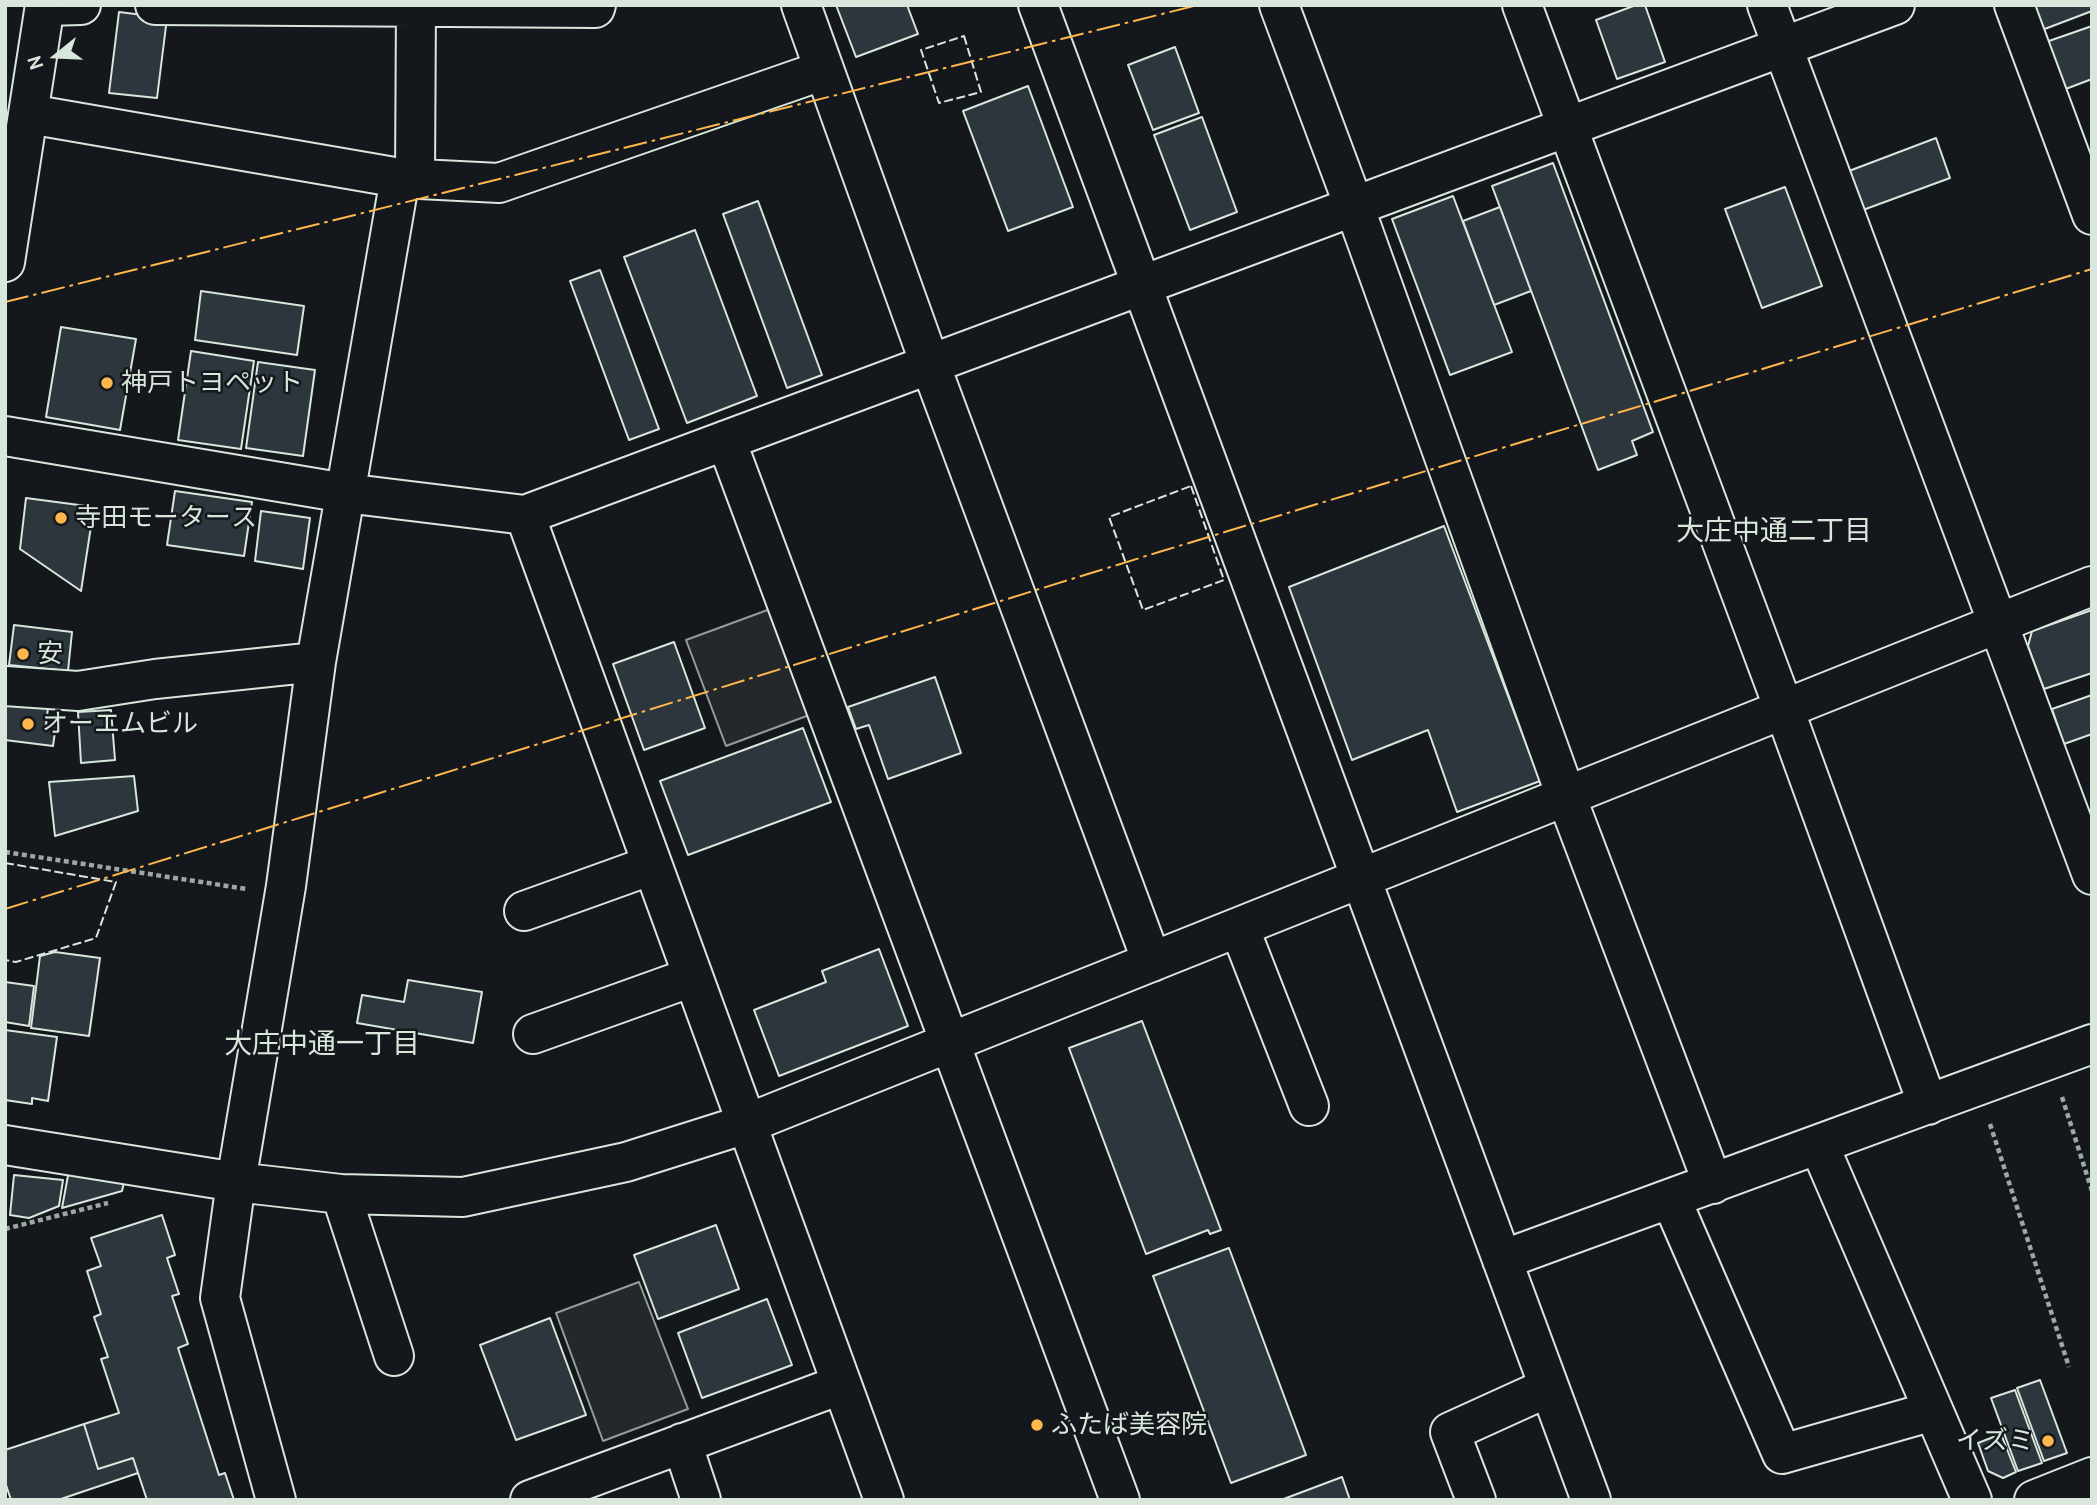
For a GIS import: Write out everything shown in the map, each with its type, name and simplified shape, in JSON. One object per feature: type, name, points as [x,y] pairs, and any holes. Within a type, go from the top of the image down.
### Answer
[{"type":"main road","points":[[5,262],[45,6],[80,5]]},
{"type":"main road","points":[[155,5],[595,8],[596,5]]},
{"type":"main road","points":[[801,5],[930,364],[1152,962]]},
{"type":"main road","points":[[1038,5],[1591,1500]]},
{"type":"main road","points":[[1279,5],[1566,796],[1713,1184]]},
{"type":"main road","points":[[1522,5],[1928,1105]]},
{"type":"main road","points":[[1767,5],[2092,875]]},
{"type":"main road","points":[[5,436],[345,493],[525,515],[1895,5]]},
{"type":"main road","points":[[2014,5],[2092,215]]},
{"type":"main road","points":[[276,1500],[220,1298],[236,1182],[286,886],[316,662],[345,493],[407,179],[416,6]]},
{"type":"main road","points":[[29,114],[407,179],[499,183],[824,70]]},
{"type":"main road","points":[[726,440],[1120,1500]]},
{"type":"main road","points":[[525,515],[884,1500]]},
{"type":"main road","points":[[5,1145],[236,1182],[341,1194],[463,1197],[626,1162],[746,1125],[2092,586]]},
{"type":"main road","points":[[5,687],[78,691],[155,679],[316,662]]},
{"type":"main road","points":[[524,911],[652,865]]},
{"type":"main road","points":[[1239,927],[1309,1106]]},
{"type":"main road","points":[[533,1034],[692,977]]},
{"type":"main road","points":[[1502,1260],[2092,1044]]},
{"type":"main road","points":[[1819,1145],[1972,1500]]},
{"type":"main road","points":[[341,1194],[394,1356]]},
{"type":"main road","points":[[1671,1199],[1782,1454],[1934,1410]]},
{"type":"main road","points":[[530,1500],[840,1385]]},
{"type":"main road","points":[[1476,1500],[1450,1432],[1549,1387]]},
{"type":"main road","points":[[682,1443],[701,1500]]},
{"type":"main road","points":[[2034,1500],[2092,1477]]},
{"type":"path","points":[[5,852],[262,891],[286,886]]},
{"type":"path","points":[[2049,1060],[2092,1191]]},
{"type":"path","points":[[1977,1086],[2069,1367]]},
{"type":"path","points":[[5,1229],[113,1202]]},
{"type":"shaded area","points":[[773,608],[812,714],[726,746],[686,640]]},
{"type":"shaded area","points":[[639,1282],[688,1409],[603,1441],[556,1313]]},
{"type":"building","points":[[836,5],[907,5],[918,34],[856,57]]},
{"type":"building","points":[[1636,5],[1645,5],[1665,62],[1617,79],[1596,20]]},
{"type":"building","points":[[2032,5],[2092,5],[2092,11],[2042,30]]},
{"type":"building","points":[[119,12],[167,18],[157,98],[109,93]]},
{"type":"building","points":[[2092,26],[2092,79],[2063,90],[2046,42]]},
{"type":"building","points":[[1175,47],[1199,113],[1153,130],[1128,65]]},
{"type":"building","points":[[1028,86],[1073,207],[1008,231],[963,111]]},
{"type":"building","points":[[1202,117],[1237,212],[1190,230],[1154,135]]},
{"type":"building","points":[[1936,138],[1950,178],[1863,210],[1849,171]]},
{"type":"building","points":[[1553,163],[1653,432],[1632,441],[1637,455],[1598,470],[1492,186]]},
{"type":"building","points":[[1785,187],[1822,286],[1762,308],[1725,209]]},
{"type":"building","points":[[1453,196],[1512,352],[1450,375],[1392,219]]},
{"type":"building","points":[[758,201],[822,375],[787,388],[723,214]]},
{"type":"building","points":[[1500,207],[1531,291],[1494,305],[1463,221]]},
{"type":"building","points":[[695,230],[757,396],[687,423],[624,257]]},
{"type":"building","points":[[600,270],[659,429],[629,440],[570,281]]},
{"type":"building","points":[[201,291],[304,306],[297,355],[195,340]]},
{"type":"building","points":[[61,327],[136,339],[120,430],[46,417]]},
{"type":"building","points":[[191,351],[254,361],[241,449],[178,440]]},
{"type":"building","points":[[258,362],[315,370],[303,456],[246,448]]},
{"type":"building","points":[[175,491],[252,502],[244,556],[167,545]]},
{"type":"building","points":[[26,498],[94,507],[81,591],[20,549]]},
{"type":"building","points":[[261,511],[310,518],[303,569],[255,561]]},
{"type":"building","points":[[1444,526],[1540,781],[1457,812],[1428,730],[1352,760],[1289,587]]},
{"type":"building","points":[[2092,610],[2092,673],[2044,689],[2028,646],[2032,631]]},
{"type":"building","points":[[14,625],[72,632],[68,671],[9,665]]},
{"type":"building","points":[[674,642],[705,728],[644,750],[613,664]]},
{"type":"building","points":[[935,677],[961,753],[888,779],[869,725],[856,729],[848,707]]},
{"type":"building","points":[[2092,695],[2092,734],[2064,744],[2052,709]]},
{"type":"building","name":"オーエムビル","points":[[5,702],[48,708],[46,724],[56,725],[53,746],[5,740]]},
{"type":"building","points":[[111,710],[115,760],[81,763],[78,712]]},
{"type":"building","points":[[803,728],[831,802],[688,855],[660,781]]},
{"type":"building","points":[[134,776],[138,811],[55,836],[49,782]]},
{"type":"building","points":[[879,949],[908,1026],[779,1076],[754,1010],[826,982],[822,971]]},
{"type":"building","points":[[55,952],[100,958],[89,1036],[31,1028],[40,956]]},
{"type":"building","points":[[408,980],[482,992],[473,1043],[357,1023],[362,995],[404,1002]]},
{"type":"building","points":[[5,982],[34,986],[29,1026],[5,1022]]},
{"type":"building","points":[[1142,1021],[1221,1230],[1210,1234],[1208,1230],[1146,1254],[1069,1048]]},
{"type":"building","points":[[5,1030],[57,1037],[48,1101],[32,1098],[32,1104],[5,1100]]},
{"type":"building","points":[[69,1170],[125,1178],[122,1191],[62,1208]]},
{"type":"building","points":[[14,1175],[63,1180],[59,1206],[29,1218],[10,1215]]},
{"type":"building","points":[[162,1215],[175,1255],[167,1258],[179,1294],[172,1296],[188,1344],[178,1348],[219,1475],[225,1473],[234,1500],[147,1500],[133,1458],[98,1469],[84,1424],[119,1413],[101,1359],[108,1357],[94,1317],[101,1314],[87,1271],[101,1266],[91,1238]]},
{"type":"building","points":[[716,1225],[739,1289],[658,1319],[634,1255]]},
{"type":"building","points":[[1229,1248],[1306,1455],[1231,1483],[1153,1276]]},
{"type":"building","points":[[767,1299],[792,1365],[702,1398],[678,1333]]},
{"type":"building","points":[[550,1318],[586,1415],[516,1440],[480,1345]]},
{"type":"building","points":[[2040,1380],[2067,1453],[2044,1461],[2017,1388]]},
{"type":"building","points":[[2015,1390],[2042,1463],[2018,1471],[1991,1398]]},
{"type":"building","points":[[84,1424],[98,1469],[133,1458],[138,1473],[58,1500],[11,1500],[5,1482],[5,1450]]},
{"type":"building","points":[[2001,1434],[2016,1472],[2003,1478],[1988,1471],[1978,1443]]},
{"type":"building","points":[[1342,1477],[1350,1500],[1281,1500]]},
{"type":"fence","points":[[964,36],[981,92],[939,103],[921,50],[964,36]]},
{"type":"fence","points":[[1191,486],[1224,580],[1143,610],[1109,517],[1191,486]]},
{"type":"fence","points":[[5,863],[116,882],[96,938],[16,962],[5,960]]},
{"type":"power","points":[[5,302],[1198,5]]},
{"type":"power","points":[[5,909],[1159,552],[2092,269]]},
{"type":"place","name":"神戸トヨペット","points":[[107,383]]},
{"type":"place","name":"寺田モータース","points":[[61,518]]},
{"type":"place","name":"安","points":[[23,654]]},
{"type":"place","name":"オーエムビル","points":[[28,724]]},
{"type":"place","name":"ふたば美容院","points":[[1037,1425]]},
{"type":"place","name":"イズミ","points":[[2048,1441]]},
{"type":"district","name":"大庄中通二丁目","points":[[1774,532]]},
{"type":"district","name":"大庄中通一丁目","points":[[322,1045]]}]
